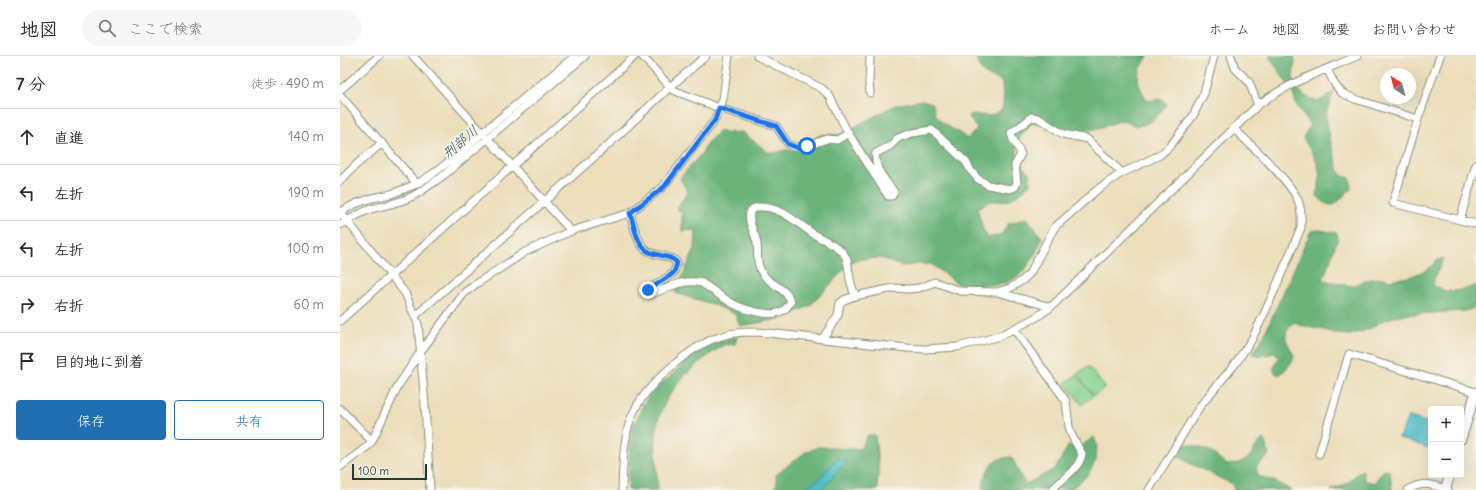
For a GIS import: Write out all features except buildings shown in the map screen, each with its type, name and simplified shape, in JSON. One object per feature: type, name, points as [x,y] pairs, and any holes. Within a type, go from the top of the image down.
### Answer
[{"type":"main road","points":[[1464,430],[1476,392]]},
{"type":"main road","points":[[1446,490],[1449,478]]},
{"type":"street","points":[[340,90],[380,56]]},
{"type":"street","points":[[413,56],[571,231]]},
{"type":"street","points":[[344,222],[371,209],[392,204],[413,196],[444,175],[484,135],[575,56]]},
{"type":"street","points":[[430,490],[420,335],[415,316],[405,293],[344,222],[340,212],[355,204],[372,198],[391,194],[417,184],[452,160],[585,56]]},
{"type":"street","points":[[340,321],[635,56]]},
{"type":"street","points":[[642,56],[673,90],[719,108],[776,126],[788,144],[798,148],[821,140],[837,140],[848,133]]},
{"type":"street","points":[[415,316],[706,56]]},
{"type":"street","points":[[340,467],[368,446],[372,441],[398,386],[421,351],[465,292],[525,252],[571,231],[630,213],[664,187],[715,120],[723,98],[729,56]]},
{"type":"street","points":[[757,56],[821,88],[829,95],[848,133],[888,196],[892,196],[894,192],[877,167],[875,160],[876,153],[890,146],[898,138],[912,133],[932,130],[966,162],[971,171],[988,186],[1010,189],[1015,187],[1017,183],[1016,165],[1021,154],[1012,139],[1011,133],[1017,127],[1025,124],[1031,117],[1038,118],[1063,134],[1087,139],[1122,173]]},
{"type":"street","points":[[870,56],[870,93]]},
{"type":"street","points":[[997,292],[1010,288],[1023,280],[1030,273],[1054,228],[1098,189],[1122,173],[1160,155],[1171,145],[1193,116],[1204,93],[1214,56]]},
{"type":"street","points":[[1231,56],[1234,68],[1249,82],[1258,105]]},
{"type":"street","points":[[622,490],[626,435],[631,418],[647,391],[683,357],[696,347],[734,332],[758,332],[823,338],[906,348],[957,348],[997,337],[1035,318],[1051,307],[1258,105],[1290,85],[1357,56]]},
{"type":"street","points":[[1440,56],[1418,119],[1393,203],[1476,224]]},
{"type":"street","points":[[1327,69],[1342,93],[1355,99],[1418,119]]},
{"type":"street","points":[[340,95],[417,184]]},
{"type":"street","points":[[1149,490],[1200,406],[1236,363],[1252,339],[1266,310],[1300,228],[1301,214],[1299,202],[1291,188],[1233,128]]},
{"type":"street","points":[[340,181],[357,164],[382,143]]},
{"type":"street","points":[[1460,220],[1476,165]]},
{"type":"street","points":[[630,213],[637,236],[644,248],[649,252],[673,259],[677,263],[674,272],[671,275],[648,290],[650,294],[679,282],[697,282],[702,283],[733,304],[748,311],[779,314],[791,301],[787,293],[762,274],[759,268],[757,244],[749,218],[751,210],[765,207],[782,213],[802,225],[816,236],[832,243],[843,252],[847,258],[855,296]]},
{"type":"street","points":[[823,338],[838,315],[840,304],[844,300],[855,296],[894,288],[919,288],[936,282],[960,291],[997,292],[1051,307]]},
{"type":"street","points":[[1014,329],[1066,401],[1072,436],[1082,454],[1078,466],[1052,490]]},
{"type":"street","points":[[1319,454],[1349,354],[1476,392]]},
{"type":"street","points":[[340,409],[372,441]]},
{"type":"street","points":[[1408,490],[1419,484],[1431,485],[1446,490]]},
{"type":"green space","points":[[975,56],[1148,56],[1138,78],[1140,88],[1147,101],[1162,99],[1167,104],[1158,115],[1148,123],[1137,126],[1124,120],[1089,130],[1075,131],[1064,129],[1050,123],[1031,124],[1017,141],[1017,159],[1029,173],[1030,184],[1009,200],[990,201],[977,208],[983,229],[988,238],[1002,234],[1008,224],[1027,218],[1042,238],[1030,263],[1018,276],[1011,281],[1002,284],[958,284],[931,264],[904,266],[882,258],[862,259],[851,262],[810,306],[780,319],[740,326],[735,314],[712,304],[675,293],[695,249],[696,230],[682,231],[682,212],[676,209],[688,192],[680,178],[702,153],[708,142],[719,131],[725,133],[742,132],[768,152],[775,153],[785,150],[795,150],[821,135],[845,135],[856,126],[896,105],[922,100],[932,103],[938,118],[967,139],[977,129],[968,116],[972,114],[990,116],[1002,110],[1003,103],[1002,82],[985,74],[980,68]]},
{"type":"green space","points":[[1269,56],[1294,56],[1295,63],[1293,79],[1298,89],[1306,97],[1316,101],[1321,100],[1334,92],[1326,117],[1331,144],[1339,171],[1342,176],[1350,178],[1351,189],[1335,204],[1327,204],[1316,195],[1320,178],[1318,165],[1303,138],[1310,125],[1297,106],[1292,91]]},
{"type":"green space","points":[[1319,230],[1337,233],[1338,238],[1323,280],[1351,286],[1371,279],[1383,278],[1389,280],[1409,277],[1427,270],[1437,260],[1444,258],[1435,276],[1433,283],[1434,287],[1438,287],[1446,291],[1453,291],[1466,289],[1476,285],[1476,304],[1474,308],[1465,311],[1399,315],[1382,321],[1369,329],[1350,335],[1335,334],[1325,330],[1302,326],[1294,322],[1289,327],[1286,339],[1294,356],[1291,363],[1281,374],[1276,374],[1273,369],[1279,358],[1274,353],[1262,356],[1252,354],[1260,343],[1311,231]]},
{"type":"green space","points":[[737,337],[735,344],[726,344],[691,370],[681,380],[664,405],[656,432],[658,490],[628,490],[631,432],[643,405],[650,394],[698,351],[720,340]]},
{"type":"green space","points":[[1088,366],[1105,387],[1094,396],[1077,374]]},
{"type":"green space","points":[[1076,375],[1093,396],[1082,405],[1065,383]]},
{"type":"green space","points":[[868,435],[875,435],[879,473],[877,481],[878,490],[772,490],[777,484],[776,475],[806,452],[818,447],[860,449]]},
{"type":"green space","points":[[1094,437],[1097,445],[1096,460],[1088,475],[1071,489],[983,490],[988,470],[997,460],[1011,457],[1026,484],[1055,469],[1069,445],[1077,449]]},
{"type":"green space","points":[[1264,439],[1269,455],[1256,467],[1258,476],[1274,481],[1291,490],[1234,490],[1232,484],[1189,463],[1177,455],[1185,444],[1210,451],[1227,465],[1246,460]]},
{"type":"green space","points":[[1363,470],[1364,480],[1374,483],[1384,470],[1390,471],[1392,490],[1331,490],[1345,484],[1358,472]]},
{"type":"water","points":[[1408,416],[1428,423],[1428,448],[1399,438]]},
{"type":"water","points":[[837,458],[847,461],[821,490],[806,490],[806,488],[819,479]]},
{"type":"waterway","name":"刑部川","points":[[515,110],[523,104]]},
{"type":"waterway","name":"刑部川","points":[[346,216],[361,209],[412,192],[446,168]]},
{"type":"route","points":[[648,290],[671,275],[674,272],[677,263],[673,259],[645,250],[637,236],[630,213],[664,187],[715,120],[719,108],[776,126],[788,144],[794,147],[798,148],[807,146]]}]
